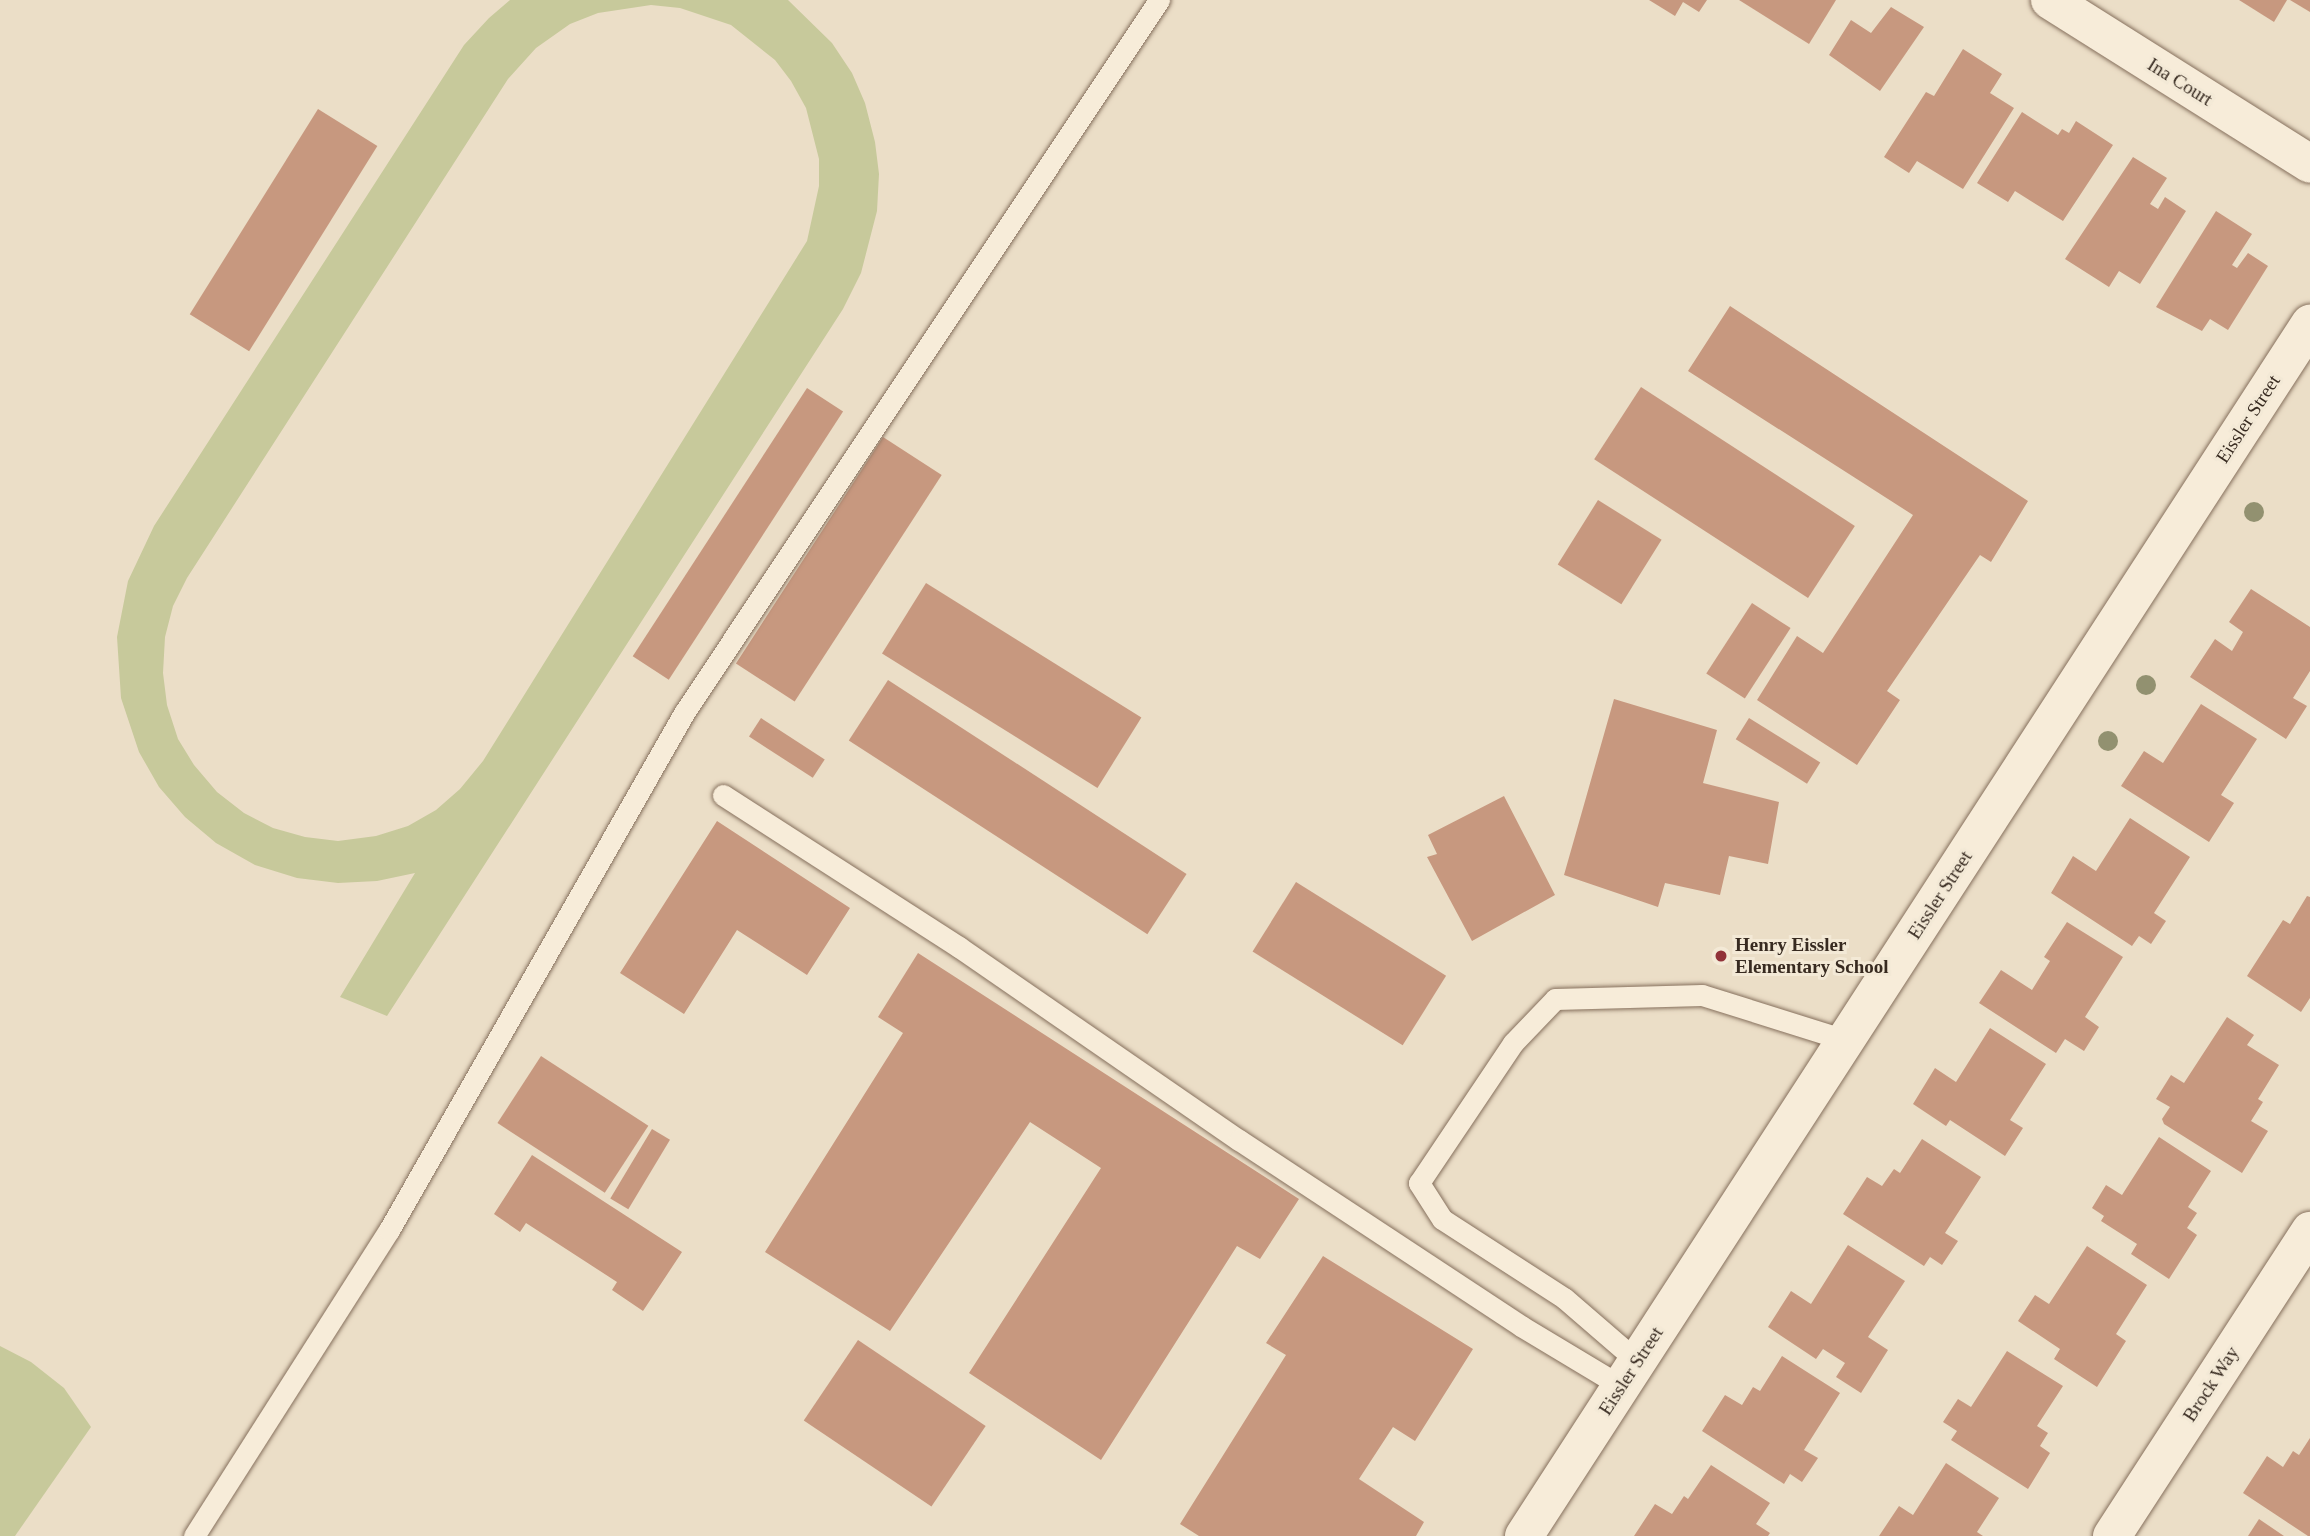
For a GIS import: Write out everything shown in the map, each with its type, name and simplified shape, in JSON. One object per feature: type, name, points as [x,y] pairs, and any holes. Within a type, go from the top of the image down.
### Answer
[{"type":"street","name":"Ina Court","points":[[2050,0],[2310,164]]},
{"type":"street","name":"Eissler Street","points":[[1524,1536],[2310,324]]},
{"type":"street","name":"Brock Way","points":[[2112,1536],[2310,1231]]},
{"type":"lane","points":[[194,1536],[389,1230],[684,713],[1159,0]]},
{"type":"lane","points":[[723,795],[959,947],[1340,1207],[1521,1326],[1629,1374]]},
{"type":"lane","points":[[1629,1374],[1584,1315],[1564,1298],[1442,1219],[1419,1183],[1513,1043],[1555,999],[1702,995],[1846,1040]]},
{"type":"green space","points":[[510,0],[788,0],[832,43],[852,73],[865,103],[875,142],[879,174],[877,211],[861,273],[843,309],[387,1016],[340,997],[415,873],[377,881],[338,883],[297,878],[255,865],[216,843],[185,817],[159,787],[139,752],[121,698],[117,637],[128,581],[154,526],[464,45]],"holes":[[[651,5],[680,8],[731,25],[775,60],[806,108],[819,159],[819,186],[807,241],[483,761],[460,789],[436,810],[408,826],[376,836],[338,841],[305,837],[273,828],[244,813],[217,792],[194,765],[178,739],[167,705],[163,673],[165,637],[173,606],[187,578],[508,79],[536,48],[570,24],[598,13]]]},
{"type":"green space","points":[[0,1346],[31,1362],[64,1388],[91,1427],[15,1536],[0,1536]]},
{"type":"building","points":[[1649,0],[1707,0],[1699,12],[1683,2],[1675,16]]},
{"type":"building","points":[[1739,0],[1836,0],[1809,44]]},
{"type":"building","points":[[2239,0],[2287,0],[2274,22]]},
{"type":"building","points":[[2290,0],[2310,0],[2310,12]]},
{"type":"building","points":[[1891,7],[1924,27],[1880,91],[1829,55],[1851,20],[1871,33]]},
{"type":"building","points":[[1963,49],[2002,74],[1990,93],[2014,108],[1963,189],[1917,161],[1909,173],[1884,157],[1926,92],[1934,96]]},
{"type":"building","points":[[318,109],[377,146],[249,351],[190,314]]},
{"type":"building","points":[[2022,112],[2058,135],[2062,129],[2069,133],[2076,121],[2113,145],[2063,221],[2015,191],[2008,202],[1977,183]]},
{"type":"building","points":[[2133,157],[2167,178],[2150,204],[2158,209],[2165,197],[2186,211],[2140,284],[2119,271],[2109,287],[2065,259]]},
{"type":"building","points":[[2216,211],[2252,234],[2232,265],[2237,268],[2248,253],[2268,266],[2228,330],[2210,319],[2202,331],[2156,307]]},
{"type":"building","points":[[1730,306],[2028,501],[1991,562],[1980,555],[1887,691],[1900,700],[1857,765],[1757,700],[1797,636],[1823,653],[1913,515],[1688,371]]},
{"type":"building","points":[[1641,387],[1855,526],[1808,598],[1594,459]]},
{"type":"building","points":[[807,388],[843,411],[669,680],[633,656]]},
{"type":"building","points":[[883,437],[942,475],[795,702],[736,663]]},
{"type":"building","points":[[1598,500],[1662,540],[1621,604],[1558,564]]},
{"type":"building","points":[[926,583],[1141,718],[1097,788],[882,653]]},
{"type":"building","points":[[2251,589],[2310,627],[2310,671],[2293,698],[2307,706],[2286,739],[2190,677],[2215,639],[2232,651],[2243,632],[2229,622]]},
{"type":"building","points":[[1752,603],[1791,628],[1745,699],[1706,673]]},
{"type":"building","points":[[888,680],[1187,874],[1147,934],[849,740]]},
{"type":"building","points":[[1614,699],[1717,730],[1703,783],[1779,802],[1768,864],[1729,856],[1720,895],[1665,883],[1658,907],[1564,875]]},
{"type":"building","points":[[2201,704],[2257,739],[2221,795],[2234,803],[2209,842],[2121,786],[2144,751],[2163,763]]},
{"type":"building","points":[[761,718],[825,759],[813,778],[749,736]]},
{"type":"building","points":[[1749,718],[1820,763],[1807,784],[1736,739]]},
{"type":"building","points":[[1504,796],[1555,895],[1472,941],[1427,857],[1437,854],[1428,835]]},
{"type":"building","points":[[2130,818],[2190,857],[2154,913],[2166,921],[2151,944],[2139,936],[2132,946],[2051,893],[2073,856],[2096,871]]},
{"type":"building","points":[[717,821],[850,908],[807,975],[737,930],[684,1014],[620,973]]},
{"type":"building","points":[[1296,882],[1446,976],[1403,1045],[1253,952]]},
{"type":"building","points":[[2307,896],[2310,897],[2310,998],[2301,1012],[2247,976],[2283,920],[2290,924]]},
{"type":"building","points":[[2067,922],[2123,957],[2085,1017],[2099,1027],[2084,1051],[2065,1039],[2056,1053],[1979,1003],[2001,970],[2032,990],[2050,961],[2044,957]]},
{"type":"building","points":[[918,953],[1299,1199],[1260,1259],[1237,1246],[1101,1460],[969,1373],[1101,1168],[1030,1122],[890,1331],[765,1252],[903,1033],[878,1017]]},
{"type":"building","points":[[2227,1017],[2254,1035],[2247,1045],[2279,1065],[2258,1099],[2263,1102],[2251,1121],[2268,1131],[2242,1173],[2164,1124],[2162,1119],[2170,1107],[2156,1099],[2171,1075],[2184,1083]]},
{"type":"building","points":[[1990,1028],[2046,1064],[2010,1120],[2023,1128],[2005,1156],[1950,1120],[1946,1126],[1913,1104],[1935,1068],[1956,1082]]},
{"type":"building","points":[[541,1056],[648,1126],[605,1193],[497,1123]]},
{"type":"building","points":[[652,1129],[670,1140],[628,1209],[610,1198]]},
{"type":"building","points":[[2159,1137],[2211,1171],[2188,1207],[2197,1213],[2187,1228],[2197,1235],[2169,1279],[2131,1254],[2137,1244],[2101,1221],[2104,1216],[2092,1208],[2106,1185],[2122,1195]]},
{"type":"building","points":[[1922,1139],[1981,1177],[1945,1233],[1958,1241],[1942,1265],[1930,1257],[1924,1266],[1843,1214],[1867,1177],[1882,1186],[1894,1169],[1900,1173]]},
{"type":"building","points":[[532,1155],[682,1252],[643,1311],[612,1290],[617,1282],[526,1223],[520,1232],[494,1214]]},
{"type":"building","points":[[1848,1245],[1905,1281],[1868,1337],[1888,1350],[1861,1393],[1836,1377],[1845,1363],[1823,1349],[1816,1359],[1768,1327],[1791,1291],[1811,1304]]},
{"type":"building","points":[[2087,1246],[2147,1285],[2116,1334],[2126,1341],[2097,1387],[2054,1359],[2060,1349],[2018,1321],[2035,1295],[2049,1304]]},
{"type":"building","points":[[1323,1256],[1473,1349],[1415,1441],[1393,1427],[1359,1479],[1424,1522],[1416,1536],[1199,1536],[1180,1524],[1286,1355],[1266,1343]]},
{"type":"building","points":[[858,1340],[986,1426],[931,1507],[804,1420]]},
{"type":"building","points":[[2007,1351],[2063,1386],[2037,1426],[2048,1433],[2040,1446],[2050,1453],[2028,1489],[1951,1440],[1957,1431],[1943,1422],[1958,1399],[1971,1407]]},
{"type":"building","points":[[1782,1356],[1840,1393],[1804,1450],[1818,1458],[1802,1482],[1790,1474],[1784,1484],[1702,1431],[1725,1395],[1742,1405],[1753,1387],[1760,1391]]},
{"type":"building","points":[[2310,1438],[2308,1536],[2243,1493],[2267,1456],[2283,1467],[2293,1451],[2299,1455]]},
{"type":"building","points":[[1946,1463],[1999,1498],[1977,1532],[1983,1536],[1879,1536],[1899,1506],[1913,1515]]},
{"type":"building","points":[[1711,1465],[1770,1503],[1756,1524],[1770,1533],[1768,1536],[1634,1536],[1655,1504],[1672,1514],[1684,1496],[1688,1499]]},
{"type":"building","points":[[2259,1519],[2284,1536],[2248,1536]]},
{"type":"place","name":"Henry Eissler Elementary School","points":[[1721,956]]}]
